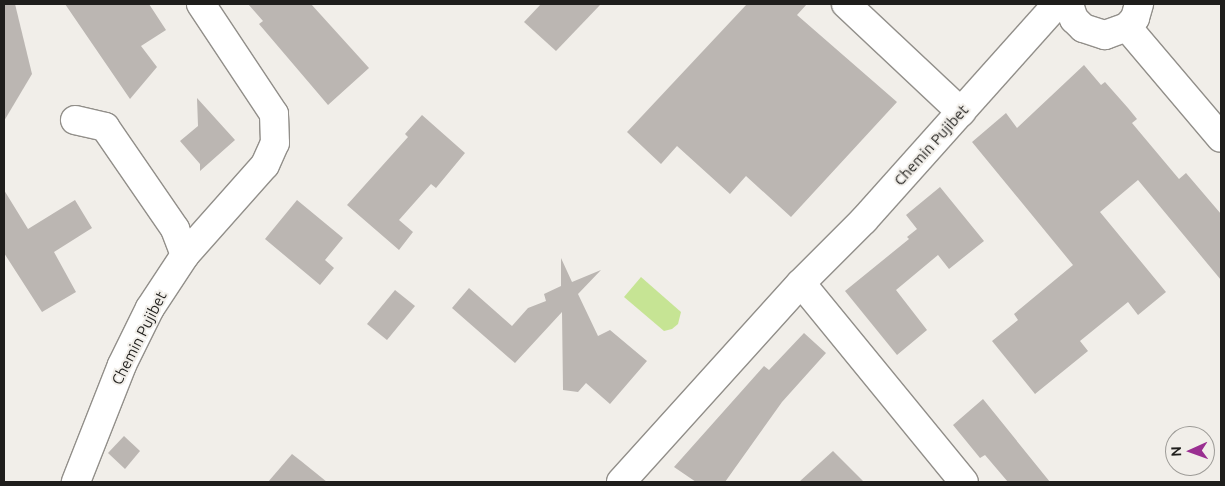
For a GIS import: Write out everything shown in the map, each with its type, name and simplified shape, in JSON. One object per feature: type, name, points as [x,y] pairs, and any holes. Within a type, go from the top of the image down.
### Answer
[{"type":"street","name":"Chemin Pujibet","points":[[76,482],[122,365],[150,308],[186,255],[265,165],[275,143],[274,114],[201,4]]},
{"type":"street","points":[[846,4],[961,112]]},
{"type":"street","name":"Chemin Pujibet","points":[[621,482],[801,283],[864,220],[1057,4]]},
{"type":"street","points":[[1069,4],[1074,19],[1093,33],[1105,35],[1133,15],[1221,138]]},
{"type":"street","points":[[75,120],[105,127],[175,229],[186,255]]},
{"type":"street","points":[[801,283],[964,482]]},
{"type":"shaded area","points":[[641,277],[681,312],[678,324],[672,329],[664,331],[624,297]]},
{"type":"building","points":[[4,4],[15,4],[32,74],[4,121]]},
{"type":"building","points":[[65,4],[149,4],[166,30],[141,46],[157,67],[130,99]]},
{"type":"building","points":[[248,4],[311,4],[369,68],[328,105],[259,24],[263,21]]},
{"type":"building","points":[[541,4],[601,4],[556,51],[524,22]]},
{"type":"building","points":[[747,4],[807,4],[797,15],[897,102],[791,217],[746,176],[730,194],[677,146],[661,164],[627,132]]},
{"type":"building","points":[[1084,65],[1101,85],[1105,82],[1128,108],[1137,119],[1132,123],[1179,179],[1186,173],[1221,214],[1221,280],[1138,180],[1100,212],[1166,292],[1138,315],[1128,302],[1080,341],[1088,351],[1035,394],[992,341],[1018,320],[1014,314],[1073,265],[972,142],[1006,113],[1017,128]]},
{"type":"building","points":[[197,98],[235,140],[200,171],[200,164],[180,141],[198,126]]},
{"type":"building","points":[[422,115],[465,153],[436,188],[431,184],[399,220],[413,232],[399,250],[347,205],[408,137],[405,134]]},
{"type":"building","points":[[940,187],[984,241],[949,269],[938,255],[896,290],[927,330],[897,355],[845,291],[909,239],[907,237],[917,229],[906,215]]},
{"type":"building","points":[[4,190],[28,229],[75,200],[92,228],[54,252],[76,292],[42,312],[4,253]]},
{"type":"building","points":[[297,200],[343,238],[325,260],[334,268],[320,285],[265,239]]},
{"type":"building","points":[[561,258],[572,282],[601,270],[578,294],[598,336],[610,330],[647,361],[610,404],[586,383],[578,392],[563,390],[562,312],[515,363],[452,308],[469,288],[512,326],[528,308],[546,301],[544,294],[561,286]]},
{"type":"building","points":[[395,290],[415,306],[387,340],[367,324]]},
{"type":"building","points":[[804,333],[826,353],[782,402],[725,482],[696,482],[674,467],[764,366],[769,370]]},
{"type":"building","points":[[983,399],[1050,482],[1008,482],[985,455],[980,458],[953,425]]},
{"type":"building","points":[[124,436],[140,451],[125,469],[108,453]]},
{"type":"building","points":[[833,451],[864,482],[799,482]]},
{"type":"building","points":[[292,454],[301,461],[327,482],[268,482]]}]
